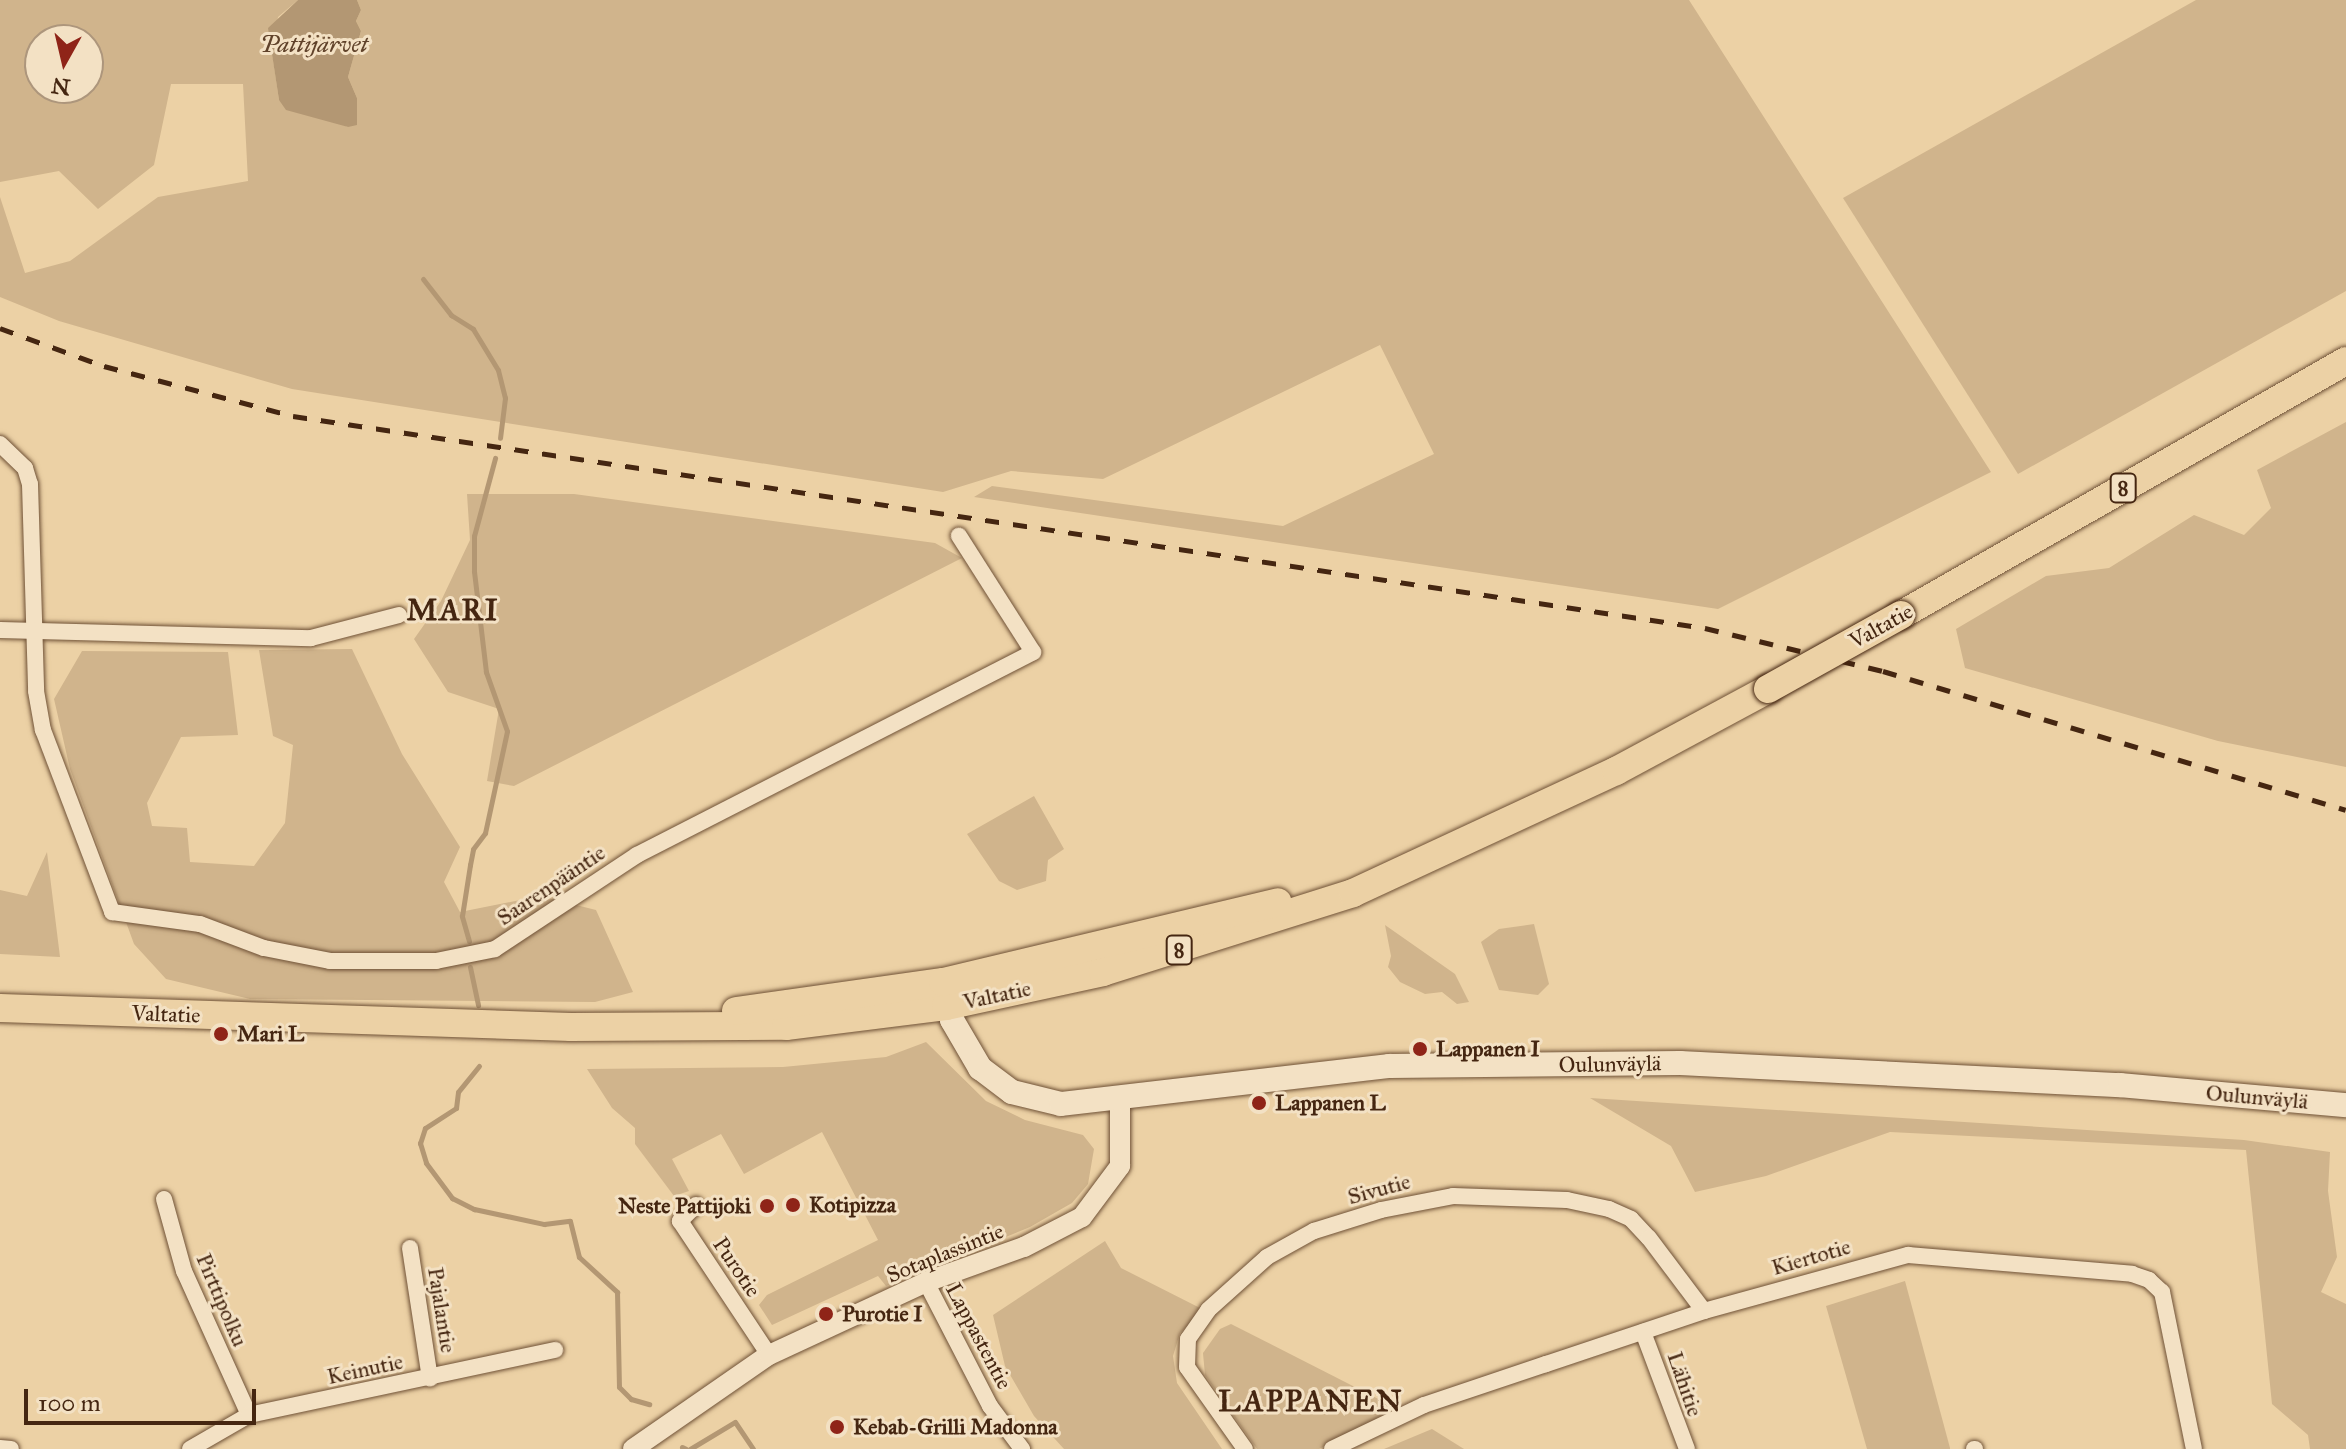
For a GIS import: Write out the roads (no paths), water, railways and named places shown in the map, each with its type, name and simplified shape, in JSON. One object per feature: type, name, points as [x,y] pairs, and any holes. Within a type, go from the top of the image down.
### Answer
[{"type":"highway","name":"Valtatie","points":[[0,1008],[571,1027],[786,1026],[945,994],[1103,972],[1231,935],[1353,893],[1403,866],[1616,771],[1901,615],[2346,361]]},
{"type":"main road","name":"Oulunväylä","points":[[945,994],[980,1068],[1012,1092],[1061,1104],[1120,1100],[1389,1066],[1680,1063],[2105,1084],[2346,1105]]},
{"type":"street","points":[[0,444],[25,468],[30,484],[34,631]]},
{"type":"street","name":"Saarenpääntie","points":[[34,631],[43,730],[112,912],[200,924],[264,948],[330,961],[436,961],[495,949],[637,855],[1033,652],[959,536]]},
{"type":"street","points":[[0,630],[311,638],[399,615]]},
{"type":"street","name":"Sotaplassintie","points":[[633,1449],[769,1355],[926,1282],[1024,1247],[1082,1217],[1120,1166],[1120,1100]]},
{"type":"street","name":"Sivutie","points":[[1245,1449],[1187,1367],[1188,1339],[1208,1310],[1267,1257],[1314,1231],[1381,1210],[1477,1195],[1567,1200],[1609,1209],[1631,1219],[1649,1238],[1704,1311]]},
{"type":"street","name":"Pirttipolku","points":[[164,1199],[184,1271],[249,1415]]},
{"type":"street","name":"Purotie","points":[[696,1205],[680,1221],[769,1355]]},
{"type":"street","name":"Pajalantie","points":[[410,1248],[430,1378]]},
{"type":"street","name":"Kiertotie","points":[[1332,1449],[1424,1405],[1704,1311],[1908,1255],[2132,1274],[2162,1292],[2194,1449]]},
{"type":"street","name":"Lappastentie","points":[[926,1282],[990,1406],[1022,1449]]},
{"type":"street","name":"Lähitie","points":[[1643,1332],[1687,1449]]},
{"type":"street","name":"Keinutie","points":[[190,1449],[249,1415],[555,1350]]},
{"type":"street","points":[[0,1448],[11,1449]]},
{"type":"water","name":"Pattijärvet","points":[[298,0],[357,0],[361,10],[356,21],[361,31],[348,77],[357,98],[357,125],[348,127],[286,110],[279,100],[268,28]]},
{"type":"waterway","points":[[423,279],[451,315],[473,329],[498,370],[505,398],[500,438]]},
{"type":"waterway","points":[[469,941],[462,916],[470,865],[473,849],[485,833],[507,731],[486,672],[474,571],[474,536],[495,458]]},
{"type":"waterway","points":[[470,967],[478,1005]]},
{"type":"waterway","points":[[479,1066],[458,1092],[456,1108],[425,1128],[420,1143],[426,1163],[452,1198],[474,1209],[544,1224],[570,1221],[579,1257],[617,1292],[619,1387],[631,1399],[649,1404]]},
{"type":"waterway","points":[[690,1449],[735,1422],[753,1449]]},
{"type":"waterway","points":[[682,1447],[686,1449]]},
{"type":"railway","points":[[0,328],[104,366],[293,416],[1705,628],[1883,671],[2346,810]]},
{"type":"place","name":"Mari L","points":[[221,1034]]},
{"type":"place","name":"Lappanen I","points":[[1420,1049]]},
{"type":"place","name":"Lappanen L","points":[[1259,1103]]},
{"type":"place","name":"Kotipizza","points":[[793,1205]]},
{"type":"place","name":"Neste Pattijoki","points":[[767,1206]]},
{"type":"place","name":"Purotie I","points":[[826,1314]]},
{"type":"place","name":"Kebab-Grilli Madonna","points":[[837,1427]]},
{"type":"district","name":"MARI","points":[[453,610]]},
{"type":"district","name":"LAPPANEN","points":[[1311,1401]]}]
